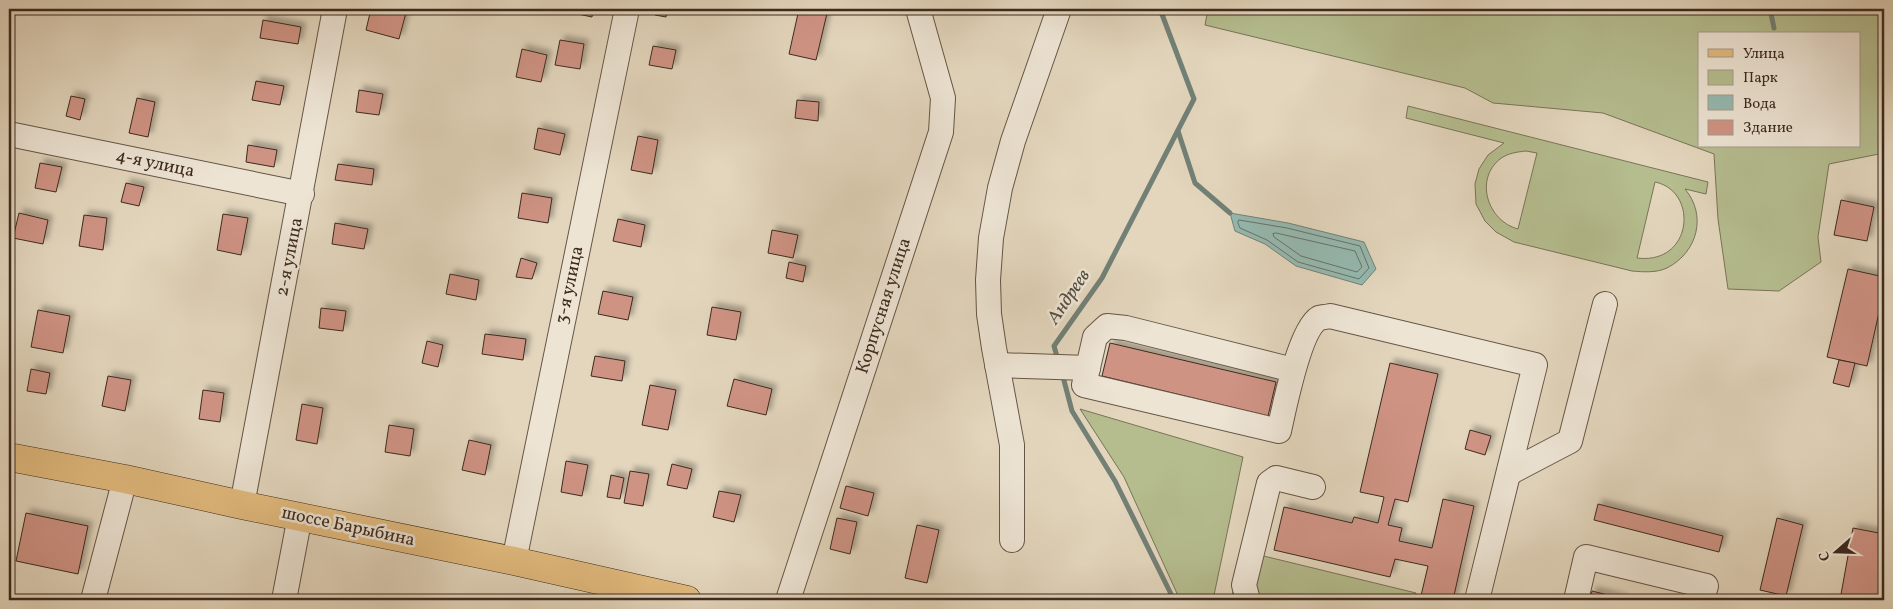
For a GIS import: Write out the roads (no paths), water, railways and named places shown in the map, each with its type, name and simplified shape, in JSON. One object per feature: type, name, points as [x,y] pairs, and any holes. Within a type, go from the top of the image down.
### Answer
[{"type":"main road","name":"шоссе Барыбина","points":[[9,457],[125,479],[514,561],[670,598]]},
{"type":"street","name":"2-я улица","points":[[242,505],[302,194],[335,9]]},
{"type":"street","name":"3-я улица","points":[[514,561],[627,9]]},
{"type":"street","name":"Корпусная улица","points":[[788,600],[941,132],[943,98],[918,9]]},
{"type":"street","points":[[1012,540],[1012,445],[989,314],[988,288],[993,230],[1000,188],[1013,141],[1059,9]]},
{"type":"street","name":"4-я улица","points":[[9,134],[302,194]]},
{"type":"street","points":[[1508,473],[1570,441],[1604,304]]},
{"type":"street","points":[[1293,370],[1126,328],[1107,326],[1095,338],[1084,385],[1278,431],[1293,370],[1309,329],[1319,318],[1330,316],[1535,365],[1477,600]]},
{"type":"street","points":[[998,365],[1088,368]]},
{"type":"street","points":[[1248,600],[1244,585],[1269,483],[1276,478],[1313,487]]},
{"type":"street","points":[[93,600],[125,479]]},
{"type":"street","points":[[284,600],[300,516]]},
{"type":"street","points":[[1576,600],[1586,557],[1706,586],[1702,600]]},
{"type":"water","points":[[1230,213],[1288,223],[1364,242],[1376,269],[1362,285],[1296,266],[1265,244],[1235,231]]},
{"type":"waterway","name":"Андреев","points":[[1058,360],[1054,346],[1102,278],[1194,99],[1160,9]]},
{"type":"waterway","points":[[1770,9],[1774,28]]},
{"type":"waterway","points":[[1178,131],[1195,183],[1230,213]]},
{"type":"waterway","name":"Андреев","points":[[1062,373],[1072,411],[1115,481],[1174,600]]}]
